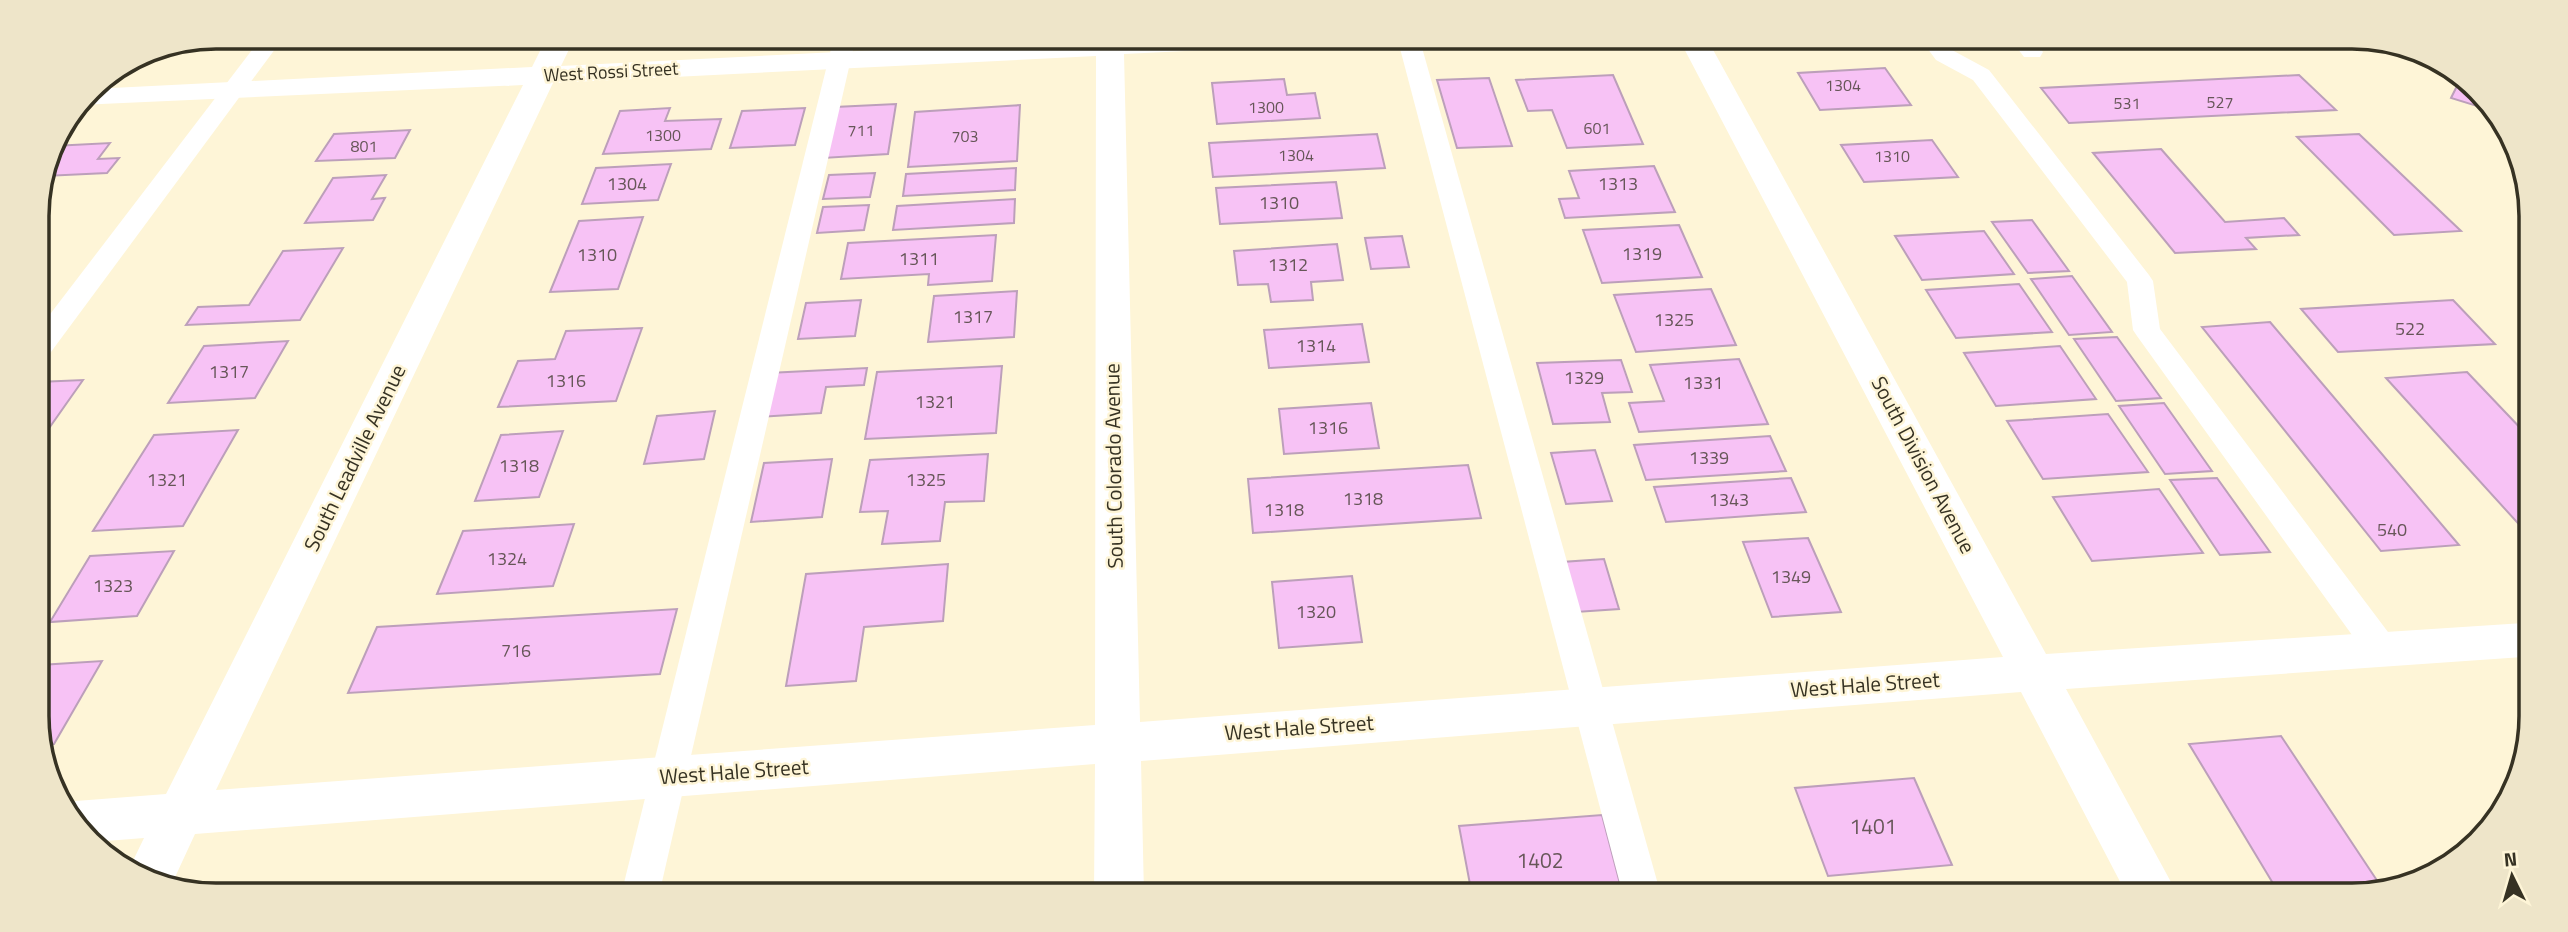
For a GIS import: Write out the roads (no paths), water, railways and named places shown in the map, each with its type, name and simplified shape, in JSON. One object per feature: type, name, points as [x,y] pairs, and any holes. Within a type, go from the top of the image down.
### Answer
[{"type":"street","name":"South Leadville Avenue","points":[[153,870],[555,49]]},
{"type":"street","name":"West Rossi Street","points":[[99,97],[543,76],[831,49]]},
{"type":"street","name":"South Colorado Avenue","points":[[1110,49],[1119,883]]},
{"type":"street","name":"South Division Avenue","points":[[1698,49],[2147,883]]},
{"type":"street","name":"West Hale Street","points":[[86,821],[1590,706],[2519,640]]},
{"type":"lane","points":[[49,334],[264,49]]},
{"type":"lane","points":[[643,883],[842,49]]},
{"type":"lane","points":[[1411,49],[1639,883]]},
{"type":"lane","points":[[1939,49],[1944,55],[1981,75],[2140,281],[2147,330],[2382,650]]}]
